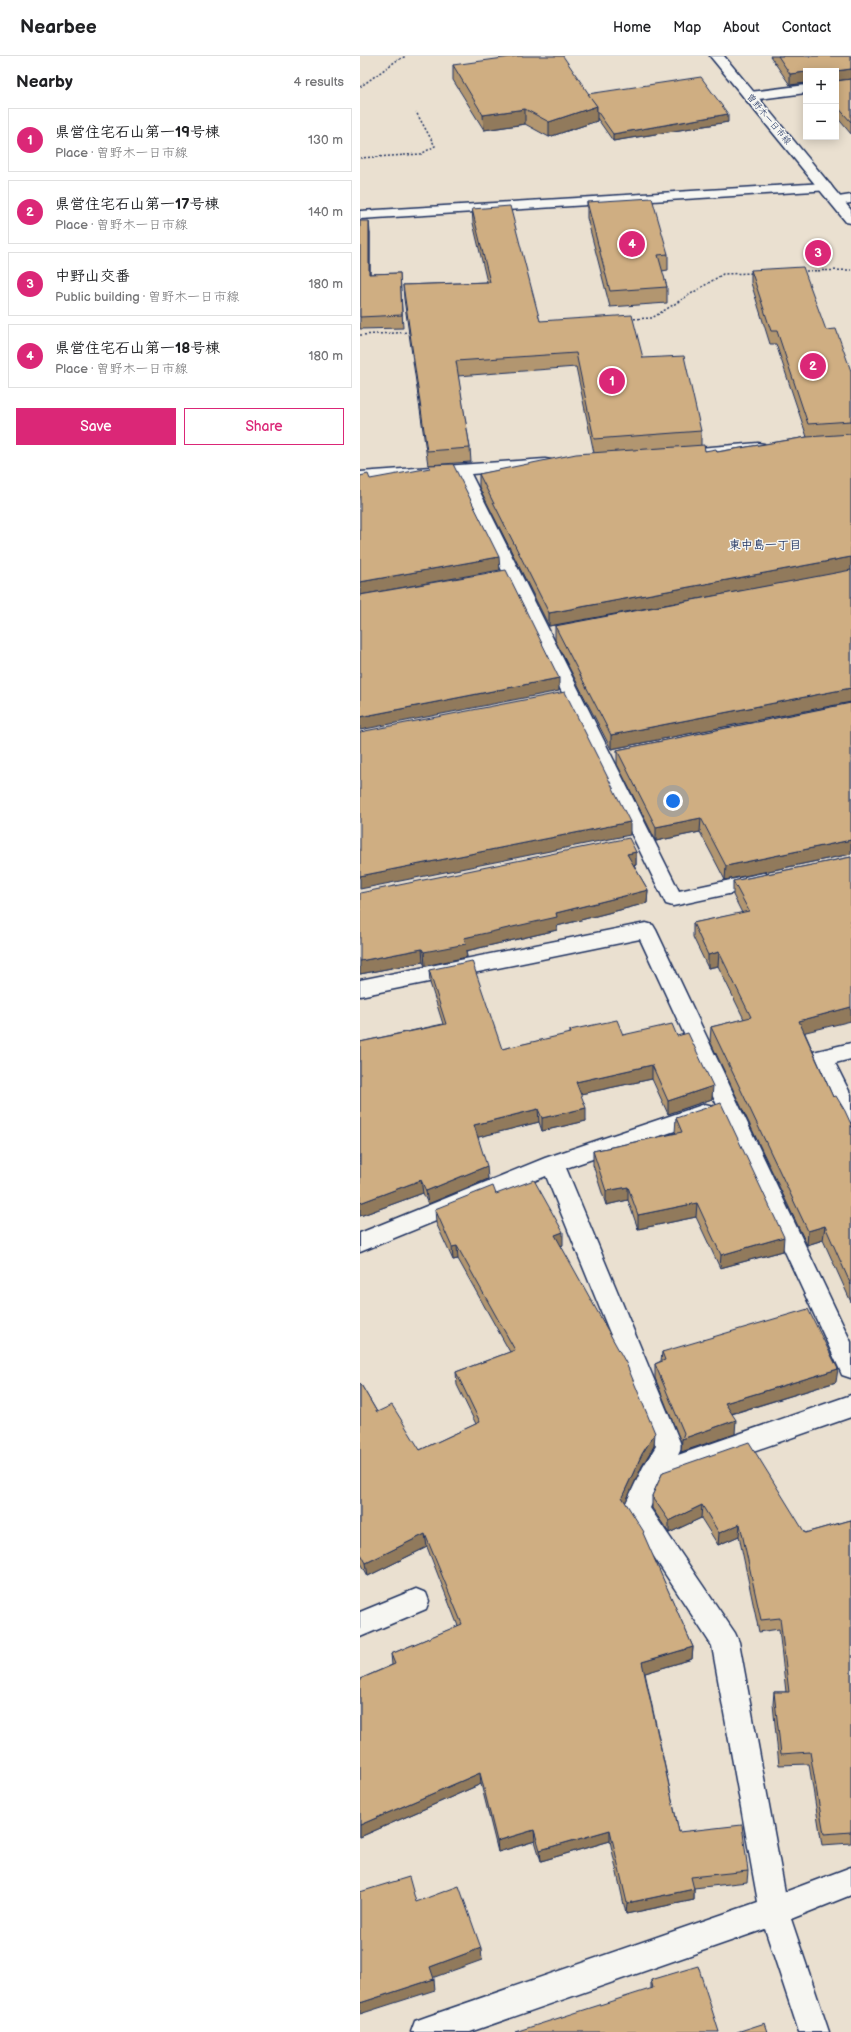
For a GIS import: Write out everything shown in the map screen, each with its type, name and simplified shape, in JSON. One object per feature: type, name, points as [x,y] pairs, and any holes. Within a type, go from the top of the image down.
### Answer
[{"type":"street","name":"曽野木一日市線","points":[[717,56],[826,187],[844,200],[851,219]]},
{"type":"street","points":[[750,96],[803,89]]},
{"type":"street","points":[[360,215],[826,187]]},
{"type":"street","points":[[668,455],[771,447]]},
{"type":"street","points":[[360,477],[564,463]]},
{"type":"street","points":[[461,471],[505,576],[549,633],[565,698],[611,758],[636,842],[673,899],[781,877]]},
{"type":"street","points":[[360,988],[646,930],[729,1104],[851,1368]]},
{"type":"street","points":[[851,1051],[821,1058],[851,1117]]},
{"type":"street","points":[[360,1243],[553,1164],[729,1104]]},
{"type":"street","points":[[553,1164],[669,1447],[652,1475],[636,1509],[725,1642],[774,1911],[814,2032]]},
{"type":"street","points":[[652,1475],[851,1406]]},
{"type":"street","points":[[360,1625],[416,1601]]},
{"type":"street","points":[[426,2032],[774,1911],[851,1881]]},
{"type":"path","points":[[360,87],[396,61],[406,56]]},
{"type":"path","points":[[360,158],[381,158],[421,154],[435,146],[416,112]]},
{"type":"path","points":[[795,271],[851,270]]},
{"type":"path","points":[[628,319],[652,318],[723,274],[755,273]]},
{"type":"path","points":[[360,335],[415,332]]},
{"type":"building","points":[[518,56],[563,56],[597,106],[549,122],[525,109],[483,115],[453,65]]},
{"type":"building","points":[[778,56],[851,56],[851,69],[839,71],[839,68],[803,68],[803,72],[790,74]]},
{"type":"building","points":[[701,77],[728,114],[613,134],[597,111],[597,106],[588,94]]},
{"type":"building","points":[[851,79],[851,122],[839,108],[839,81]]},
{"type":"building","points":[[652,198],[668,254],[658,255],[667,287],[610,291],[587,202]]},
{"type":"building","points":[[510,206],[540,321],[632,315],[643,358],[684,356],[701,431],[594,439],[576,353],[456,361],[470,448],[427,451],[403,285],[490,282],[472,209]]},
{"type":"building","points":[[360,221],[369,221],[369,274],[400,273],[402,315],[360,317]]},
{"type":"building","points":[[803,267],[826,330],[836,329],[851,371],[851,421],[808,424],[777,331],[771,331],[751,270]]},
{"type":"building","points":[[851,434],[851,557],[549,613],[479,474],[576,454],[704,445],[705,451],[716,449],[717,452],[807,437]]},
{"type":"building","points":[[453,464],[499,557],[360,582],[360,476],[368,474],[370,479],[430,468],[429,465]]},
{"type":"building","points":[[506,570],[559,678],[360,717],[360,595]]},
{"type":"building","points":[[851,570],[851,688],[611,735],[555,626]]},
{"type":"building","points":[[565,692],[630,822],[360,876],[360,732]]},
{"type":"building","points":[[851,703],[851,840],[726,866],[701,818],[656,827],[617,750]]},
{"type":"building","points":[[629,838],[636,852],[627,854],[648,890],[556,913],[557,917],[464,938],[466,944],[424,952],[422,949],[360,961],[360,893]]},
{"type":"building","points":[[851,857],[851,1007],[799,1021],[833,1097],[836,1096],[851,1124],[851,1285],[825,1226],[808,1231],[711,1027],[751,1017],[719,952],[708,955],[693,923],[749,911],[733,881]]},
{"type":"building","points":[[472,961],[502,1049],[571,1033],[570,1030],[617,1020],[623,1035],[672,1024],[677,1036],[688,1033],[713,1086],[668,1101],[652,1065],[576,1082],[586,1108],[542,1118],[538,1109],[474,1125],[487,1166],[426,1191],[421,1180],[360,1203],[360,1042],[446,1024],[429,970]]},
{"type":"building","points":[[721,1103],[784,1237],[721,1255],[697,1203],[638,1215],[628,1187],[606,1191],[593,1151],[682,1132],[676,1118]]},
{"type":"building","points":[[534,1180],[563,1232],[555,1235],[626,1363],[655,1433],[642,1454],[622,1497],[644,1532],[643,1533],[693,1647],[642,1662],[679,1832],[742,1825],[748,1871],[691,1877],[694,1889],[627,1903],[610,1830],[540,1850],[534,1830],[497,1841],[480,1773],[360,1825],[360,1679],[395,1664],[391,1654],[462,1624],[425,1534],[366,1563],[360,1552],[360,1383],[377,1412],[392,1405],[420,1450],[480,1422],[456,1372],[515,1350],[457,1246],[452,1247],[435,1209],[493,1186],[496,1194]]},
{"type":"building","points":[[808,1309],[838,1369],[725,1403],[736,1420],[682,1439],[684,1433],[655,1364],[665,1360],[662,1352]]},
{"type":"building","points":[[749,1442],[805,1533],[851,1520],[851,1832],[824,1834],[810,1752],[781,1754],[774,1692],[789,1692],[780,1618],[761,1620],[740,1524],[719,1533],[702,1505],[669,1521],[652,1496],[663,1472]]},
{"type":"building","points":[[409,1877],[416,1902],[459,1886],[481,1948],[430,1967],[434,1979],[360,2003],[360,1892]]},
{"type":"building","points":[[698,1966],[719,2032],[515,2032],[653,1988],[651,1980]]},
{"type":"building","points":[[765,2023],[768,2032],[737,2032]]},
{"type":"place","name":"県営住宅石山第一18号棟","points":[[632,244]]},
{"type":"place","name":"中野山交番","points":[[818,253]]},
{"type":"place","name":"県営住宅石山第一17号棟","points":[[813,366]]},
{"type":"place","name":"県営住宅石山第一19号棟","points":[[612,381]]},
{"type":"district","name":"東中島一丁目","points":[[765,545]]}]
